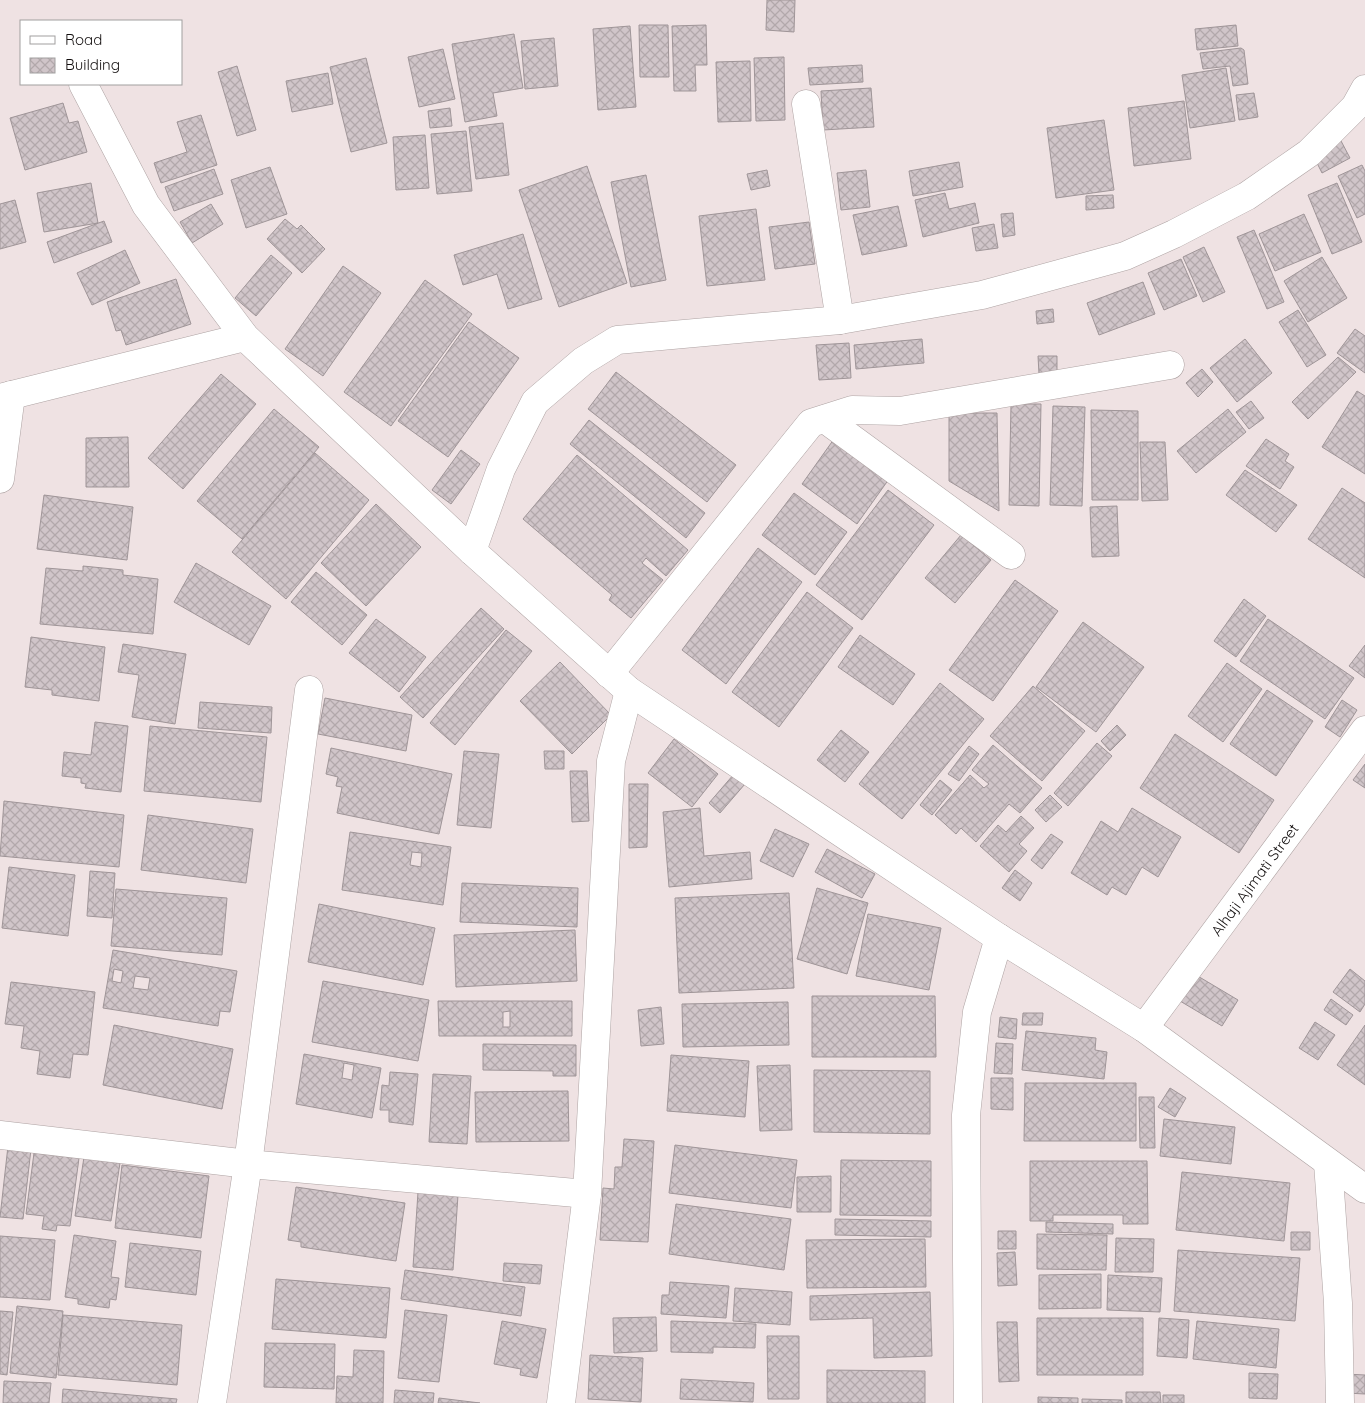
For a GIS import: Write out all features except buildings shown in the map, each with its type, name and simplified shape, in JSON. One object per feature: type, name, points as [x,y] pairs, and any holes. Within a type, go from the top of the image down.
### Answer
[{"type":"street","points":[[84,85],[146,205],[245,337],[472,551],[619,682],[999,938],[1144,1028],[1365,1189]]},
{"type":"street","points":[[472,551],[501,468],[535,402],[582,361],[617,340],[840,320],[982,295],[1125,256],[1247,196],[1309,153],[1356,107],[1365,89]]},
{"type":"street","points":[[806,104],[840,320]]},
{"type":"street","points":[[0,479],[6,396],[245,337]]},
{"type":"street","points":[[560,1403],[586,1194],[611,762],[619,682],[811,423],[852,410],[900,411],[1170,365]]},
{"type":"street","points":[[825,419],[1011,555]]},
{"type":"street","points":[[212,1403],[248,1164],[309,690]]},
{"type":"street","name":"Alhaji Ajimati Street","points":[[1144,1028],[1365,730]]},
{"type":"street","points":[[968,1403],[966,1115],[977,1012],[999,938]]},
{"type":"street","points":[[0,1135],[248,1164],[586,1194]]},
{"type":"street","points":[[1328,1163],[1338,1303],[1340,1403]]}]
